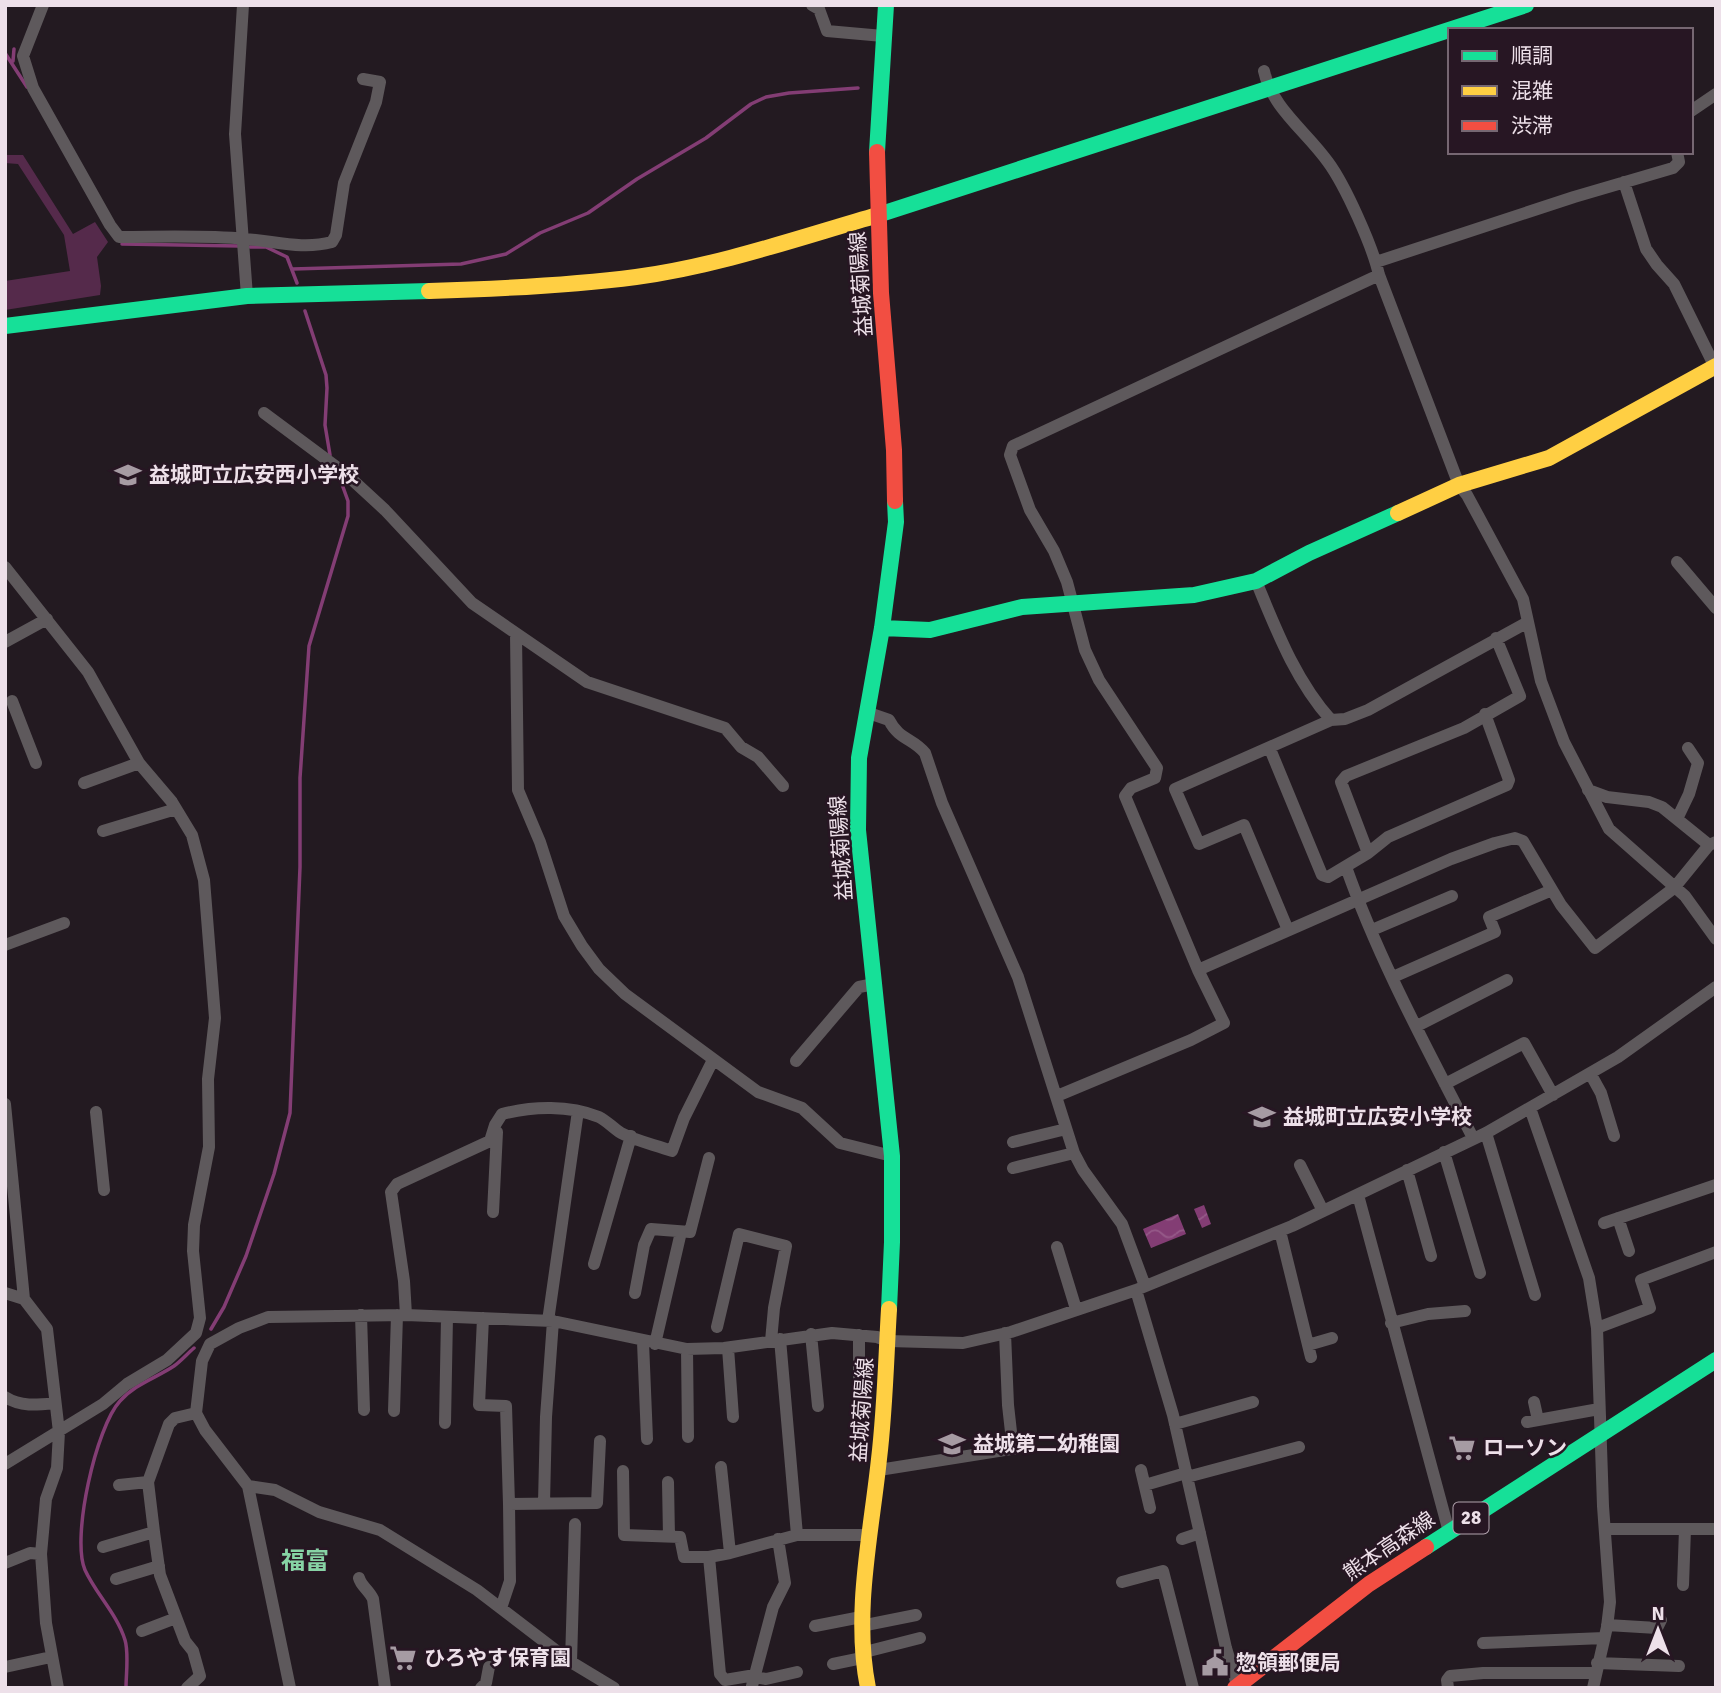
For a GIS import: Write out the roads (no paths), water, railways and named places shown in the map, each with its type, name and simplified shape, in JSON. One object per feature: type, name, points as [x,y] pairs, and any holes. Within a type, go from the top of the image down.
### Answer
[{"type":"street","points":[[43,5],[23,56],[33,88],[119,237],[244,239],[282,245],[320,245],[332,242],[336,235],[344,183],[376,102],[380,82],[363,79]]},
{"type":"street","points":[[243,5],[235,135],[247,296]]},
{"type":"street","points":[[812,5],[819,9],[827,31],[883,36]]},
{"type":"street","name":"益城菊陽線","points":[[868,1688],[862,1656],[861,1621],[879,1470],[888,1341],[892,1156],[858,830],[859,758],[882,628],[896,522],[894,450],[881,293],[878,215],[877,129],[886,5]]},
{"type":"street","points":[[1454,28],[1526,5]]},
{"type":"street","points":[[5,326],[247,296],[517,288],[637,276],[731,258],[878,215],[1448,30]]},
{"type":"street","points":[[1264,71],[1267,88],[1333,170],[1377,269],[1459,485],[1468,495],[1523,599],[1541,681],[1564,742],[1588,790],[1609,829],[1685,896],[1716,939]]},
{"type":"street","points":[[1693,110],[1716,94]]},
{"type":"street","points":[[1057,1096],[1191,1040],[1224,1023],[1125,796],[1131,788],[1155,778],[1157,768],[1100,680],[1085,650],[1067,582],[1054,551],[1030,510],[1010,455],[1013,446],[1377,269],[1624,182],[1673,168],[1679,162],[1677,154]]},
{"type":"street","points":[[882,628],[930,630],[1022,607],[1194,595],[1256,580],[1459,485],[1500,475],[1549,458],[1715,367],[1674,284],[1646,249],[1624,182]]},
{"type":"street","points":[[264,413],[346,474],[385,510],[472,603],[587,682],[725,728],[741,747],[758,757],[783,786]]},
{"type":"street","points":[[1677,562],[1716,608]]},
{"type":"street","points":[[5,1464],[103,1404],[127,1384],[167,1360],[196,1333],[200,1318],[193,1251],[194,1225],[209,1147],[208,1079],[215,1018],[204,880],[192,835],[176,808],[139,763],[88,672],[8,574]]},
{"type":"street","points":[[1256,580],[1283,647],[1319,706],[1331,720]]},
{"type":"street","points":[[5,642],[47,619]]},
{"type":"street","points":[[1288,930],[1244,825],[1199,844],[1175,789],[1331,720],[1345,719],[1368,710],[1528,622]]},
{"type":"street","points":[[516,634],[518,790],[540,842],[564,916],[582,946],[599,969],[625,994],[758,1092],[802,1108],[840,1143],[892,1156]]},
{"type":"street","points":[[1368,853],[1341,782],[1346,776],[1464,728],[1520,696],[1496,638]]},
{"type":"street","points":[[12,701],[36,764]]},
{"type":"street","points":[[866,712],[889,720],[894,731],[919,746],[925,753],[942,803],[1018,977],[1074,1153],[1122,1224],[1175,1424],[1237,1687]]},
{"type":"street","points":[[1270,749],[1322,875],[1328,877],[1368,853],[1388,837],[1507,785],[1509,780],[1485,714]]},
{"type":"street","points":[[1677,819],[1689,793],[1698,763],[1688,748]]},
{"type":"street","points":[[84,783],[139,763]]},
{"type":"street","points":[[1199,970],[1451,859],[1515,838],[1524,841],[1561,905],[1595,948],[1674,888],[1712,844],[1662,807],[1649,802],[1607,797],[1588,790]]},
{"type":"street","points":[[103,831],[176,808]]},
{"type":"street","points":[[1346,867],[1358,901],[1393,977],[1473,1138]]},
{"type":"street","points":[[1393,977],[1495,932],[1489,917],[1552,890]]},
{"type":"street","points":[[1372,930],[1452,896]]},
{"type":"street","points":[[5,945],[64,923]]},
{"type":"street","points":[[1417,1026],[1507,980]]},
{"type":"street","points":[[796,1061],[859,987],[874,984]]},
{"type":"street","points":[[290,1688],[248,1486],[205,1430],[196,1413],[202,1361],[210,1344],[239,1328],[268,1317],[402,1315],[550,1321],[687,1349],[728,1348],[832,1333],[888,1341],[963,1343],[1005,1333],[1140,1288],[1280,1231],[1358,1195],[1486,1133],[1553,1095],[1618,1057],[1716,987]]},
{"type":"street","points":[[1445,1084],[1524,1043],[1553,1095]]},
{"type":"street","points":[[394,1411],[404,1281],[391,1192],[397,1184],[490,1141],[502,1114],[521,1109],[578,1111],[600,1118],[622,1133],[672,1151],[684,1118],[713,1060]]},
{"type":"street","points":[[1590,1073],[1601,1093],[1614,1136]]},
{"type":"street","points":[[5,1104],[24,1299],[47,1329],[59,1432],[57,1468],[46,1499],[41,1554],[46,1623],[58,1688]]},
{"type":"street","points":[[1530,1108],[1589,1278],[1597,1328],[1600,1436],[1610,1602],[1606,1632],[1592,1688]]},
{"type":"street","points":[[544,1503],[550,1321],[578,1111]]},
{"type":"street","points":[[96,1112],[104,1190]]},
{"type":"street","points":[[493,1212],[497,1121]]},
{"type":"street","points":[[1013,1142],[1066,1129]]},
{"type":"street","points":[[1486,1133],[1535,1295]]},
{"type":"street","points":[[594,1264],[631,1136]]},
{"type":"street","points":[[1444,1152],[1480,1273]]},
{"type":"street","points":[[1013,1168],[1074,1153]]},
{"type":"street","points":[[635,1293],[644,1245],[651,1229],[690,1232],[709,1158]]},
{"type":"street","points":[[1300,1165],[1323,1211]]},
{"type":"street","points":[[1407,1170],[1431,1256]]},
{"type":"street","points":[[1604,1223],[1716,1185]]},
{"type":"street","points":[[1358,1195],[1449,1532]]},
{"type":"street","points":[[1618,1219],[1629,1251]]},
{"type":"street","points":[[1280,1231],[1310,1351],[1332,1338]]},
{"type":"street","points":[[647,1439],[649,1343],[681,1232]]},
{"type":"street","points":[[717,1327],[739,1234],[786,1246],[774,1308],[797,1535]]},
{"type":"street","points":[[1057,1247],[1072,1311]]},
{"type":"street","points":[[1597,1328],[1650,1308],[1641,1280],[1716,1252]]},
{"type":"street","points":[[1057,1273],[1072,1311]]},
{"type":"street","points":[[5,1293],[24,1299]]},
{"type":"street","points":[[1391,1323],[1428,1314],[1465,1311]]},
{"type":"street","points":[[361,1315],[363,1410]]},
{"type":"street","points":[[445,1423],[447,1317]]},
{"type":"street","points":[[483,1318],[479,1405],[506,1406],[510,1581],[501,1608]]},
{"type":"street","points":[[196,1333],[210,1344]]},
{"type":"street","points":[[879,1470],[1018,1448],[1011,1432],[1005,1333]]},
{"type":"street","points":[[811,1334],[818,1406]]},
{"type":"street","points":[[859,1335],[859,1410]]},
{"type":"street","points":[[728,1348],[733,1417]]},
{"type":"street","points":[[687,1349],[688,1437]]},
{"type":"street","name":"熊本高森線","points":[[1237,1687],[1330,1612],[1716,1360]]},
{"type":"street","points":[[5,1397],[15,1403],[27,1405],[55,1403]]},
{"type":"street","points":[[1175,1424],[1253,1402]]},
{"type":"street","points":[[1534,1402],[1533,1421],[1599,1409]]},
{"type":"street","points":[[187,1688],[200,1676],[193,1651],[185,1641],[159,1566],[148,1482],[169,1424],[175,1418],[196,1413]]},
{"type":"street","points":[[509,1504],[597,1503],[600,1441]]},
{"type":"street","points":[[1145,1485],[1298,1447]]},
{"type":"street","points":[[721,1467],[730,1553]]},
{"type":"street","points":[[1141,1470],[1150,1508]]},
{"type":"street","points":[[623,1471],[624,1535],[680,1537],[684,1557],[709,1557],[730,1553],[797,1535],[871,1535]]},
{"type":"street","points":[[119,1485],[148,1482]]},
{"type":"street","points":[[668,1482],[668,1537]]},
{"type":"street","points":[[248,1486],[275,1490],[319,1512],[380,1530],[477,1590],[571,1662],[614,1688]]},
{"type":"street","points":[[571,1662],[575,1524]]},
{"type":"street","points":[[1605,1529],[1716,1529]]},
{"type":"street","points":[[1683,1585],[1685,1529]]},
{"type":"street","points":[[103,1547],[154,1531]]},
{"type":"street","points":[[1182,1539],[1200,1533]]},
{"type":"street","points":[[754,1679],[773,1606],[785,1583],[778,1539]]},
{"type":"street","points":[[5,1563],[30,1553],[41,1554]]},
{"type":"street","points":[[709,1557],[720,1674],[725,1680],[766,1679],[797,1672]]},
{"type":"street","points":[[116,1579],[159,1566]]},
{"type":"street","points":[[1122,1582],[1163,1571],[1193,1688]]},
{"type":"street","points":[[359,1578],[360,1584],[369,1590],[373,1599],[385,1688]]},
{"type":"street","points":[[815,1626],[916,1615]]},
{"type":"street","points":[[142,1631],[177,1618]]},
{"type":"street","points":[[1483,1643],[1657,1628],[1661,1620]]},
{"type":"street","points":[[833,1664],[920,1638]]},
{"type":"street","points":[[5,1667],[51,1657]]},
{"type":"street","points":[[1448,1688],[1447,1680],[1450,1676],[1679,1666]]},
{"type":"street","points":[[481,1688],[486,1683],[489,1667]]},
{"type":"water","points":[[1204,1205],[1211,1224],[1202,1228],[1194,1209]]},
{"type":"water","points":[[1178,1214],[1186,1234],[1151,1248],[1143,1229]]},
{"type":"waterway","points":[[13,61],[14,49]]},
{"type":"waterway","points":[[5,53],[27,87]]},
{"type":"waterway","points":[[293,269],[461,264],[506,254],[540,233],[588,213],[637,179],[706,138],[751,104],[766,97],[789,93],[858,88]]},
{"type":"waterway","points":[[122,244],[239,246]]},
{"type":"waterway","points":[[250,247],[266,247],[287,257],[297,283]]},
{"type":"waterway","points":[[305,311],[326,375],[325,425],[330,455]]},
{"type":"waterway","points":[[211,1329],[224,1307],[246,1256],[274,1174],[290,1113],[300,867],[300,778],[309,646],[348,516],[348,501],[339,476]]},
{"type":"waterway","points":[[126,1688],[125,1640],[117,1621],[85,1570],[82,1555],[81,1534],[88,1483],[102,1434],[120,1401],[139,1386],[174,1366],[194,1348]]},
{"type":"place","name":"益城町立広安西小学校","points":[[128,475]]},
{"type":"place","name":"益城町立広安小学校","points":[[1262,1117]]},
{"type":"place","name":"益城第二幼稚園","points":[[952,1444]]},
{"type":"place","name":"ローソン","points":[[1462,1448]]},
{"type":"place","name":"ひろやす保育園","points":[[403,1658]]},
{"type":"place","name":"惣領郵便局","points":[[1215,1663]]},
{"type":"district","name":"福富","points":[[305,1561]]}]
